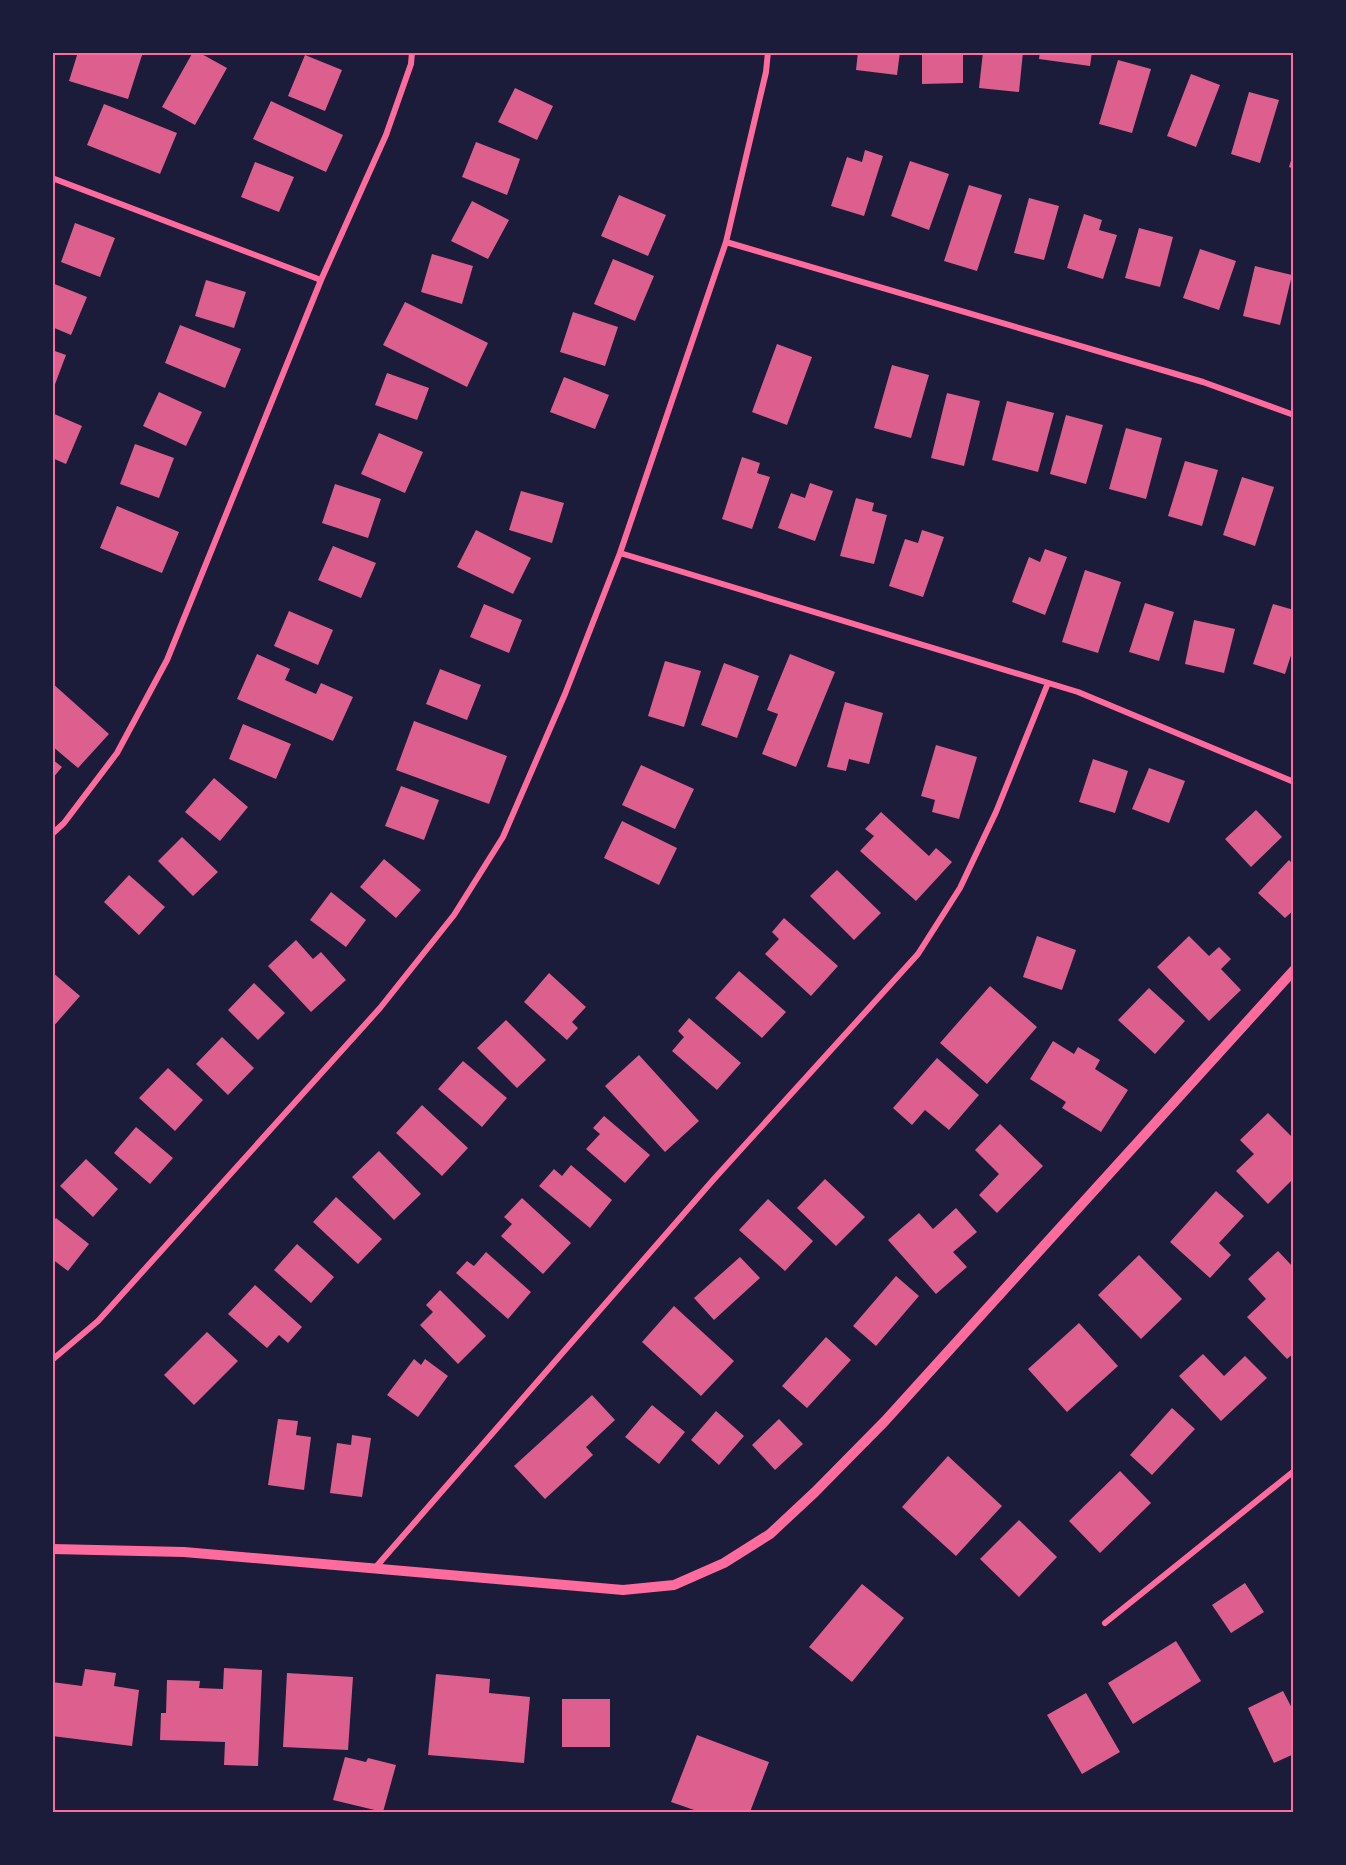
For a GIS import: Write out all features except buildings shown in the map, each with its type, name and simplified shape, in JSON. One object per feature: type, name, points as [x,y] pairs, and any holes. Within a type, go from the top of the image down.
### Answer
[{"type":"street","points":[[52,834],[64,823],[117,753],[167,660],[321,280],[386,135],[411,64],[412,52]]},
{"type":"street","points":[[52,1360],[98,1321],[380,1008],[454,915],[503,837],[565,694],[620,553],[726,242],[766,72],[768,52]]},
{"type":"street","points":[[52,178],[321,280]]},
{"type":"street","points":[[726,242],[1203,382],[1293,415]]},
{"type":"street","points":[[620,553],[1078,692],[1293,782]]},
{"type":"street","points":[[375,1568],[714,1179],[918,954],[960,888],[992,822],[1048,683]]},
{"type":"street","points":[[52,1549],[184,1552],[623,1590],[674,1585],[724,1563],[770,1534],[885,1421],[1293,970]]},
{"type":"street","points":[[1105,1623],[1293,1471]]}]
